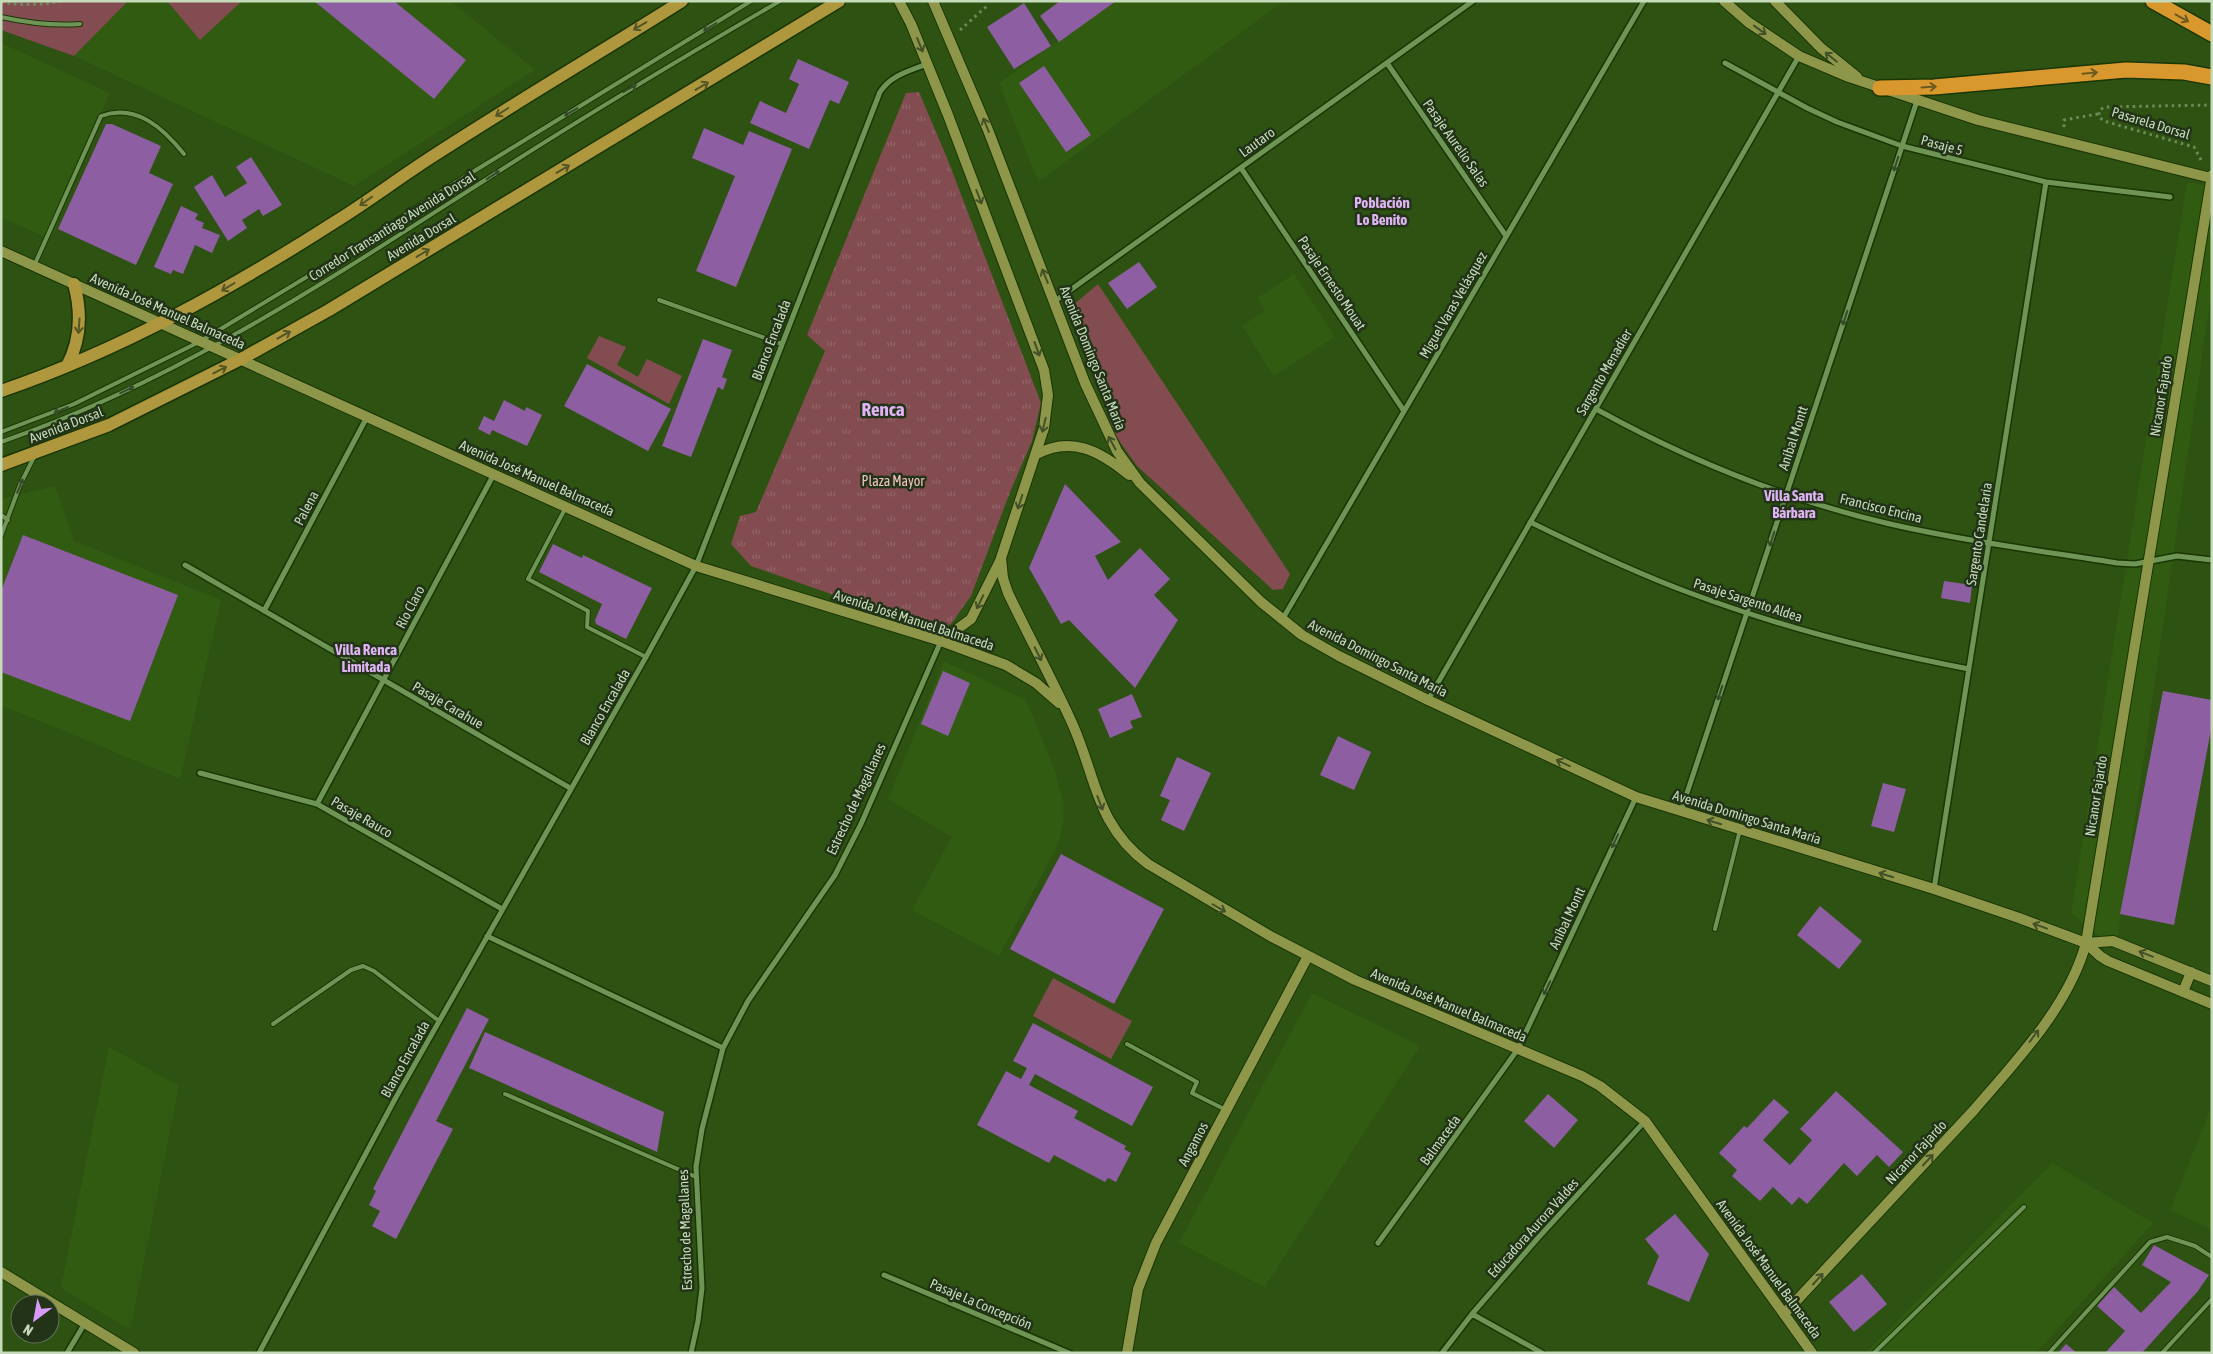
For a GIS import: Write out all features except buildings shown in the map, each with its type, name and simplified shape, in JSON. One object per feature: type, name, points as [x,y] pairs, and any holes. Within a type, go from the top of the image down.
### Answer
[{"type":"highway","points":[[2153,1],[2212,34]]},
{"type":"highway","points":[[1876,86],[1934,87],[2126,70],[2184,72],[2212,77]]},
{"type":"main road","points":[[1,391],[67,366],[159,324],[211,297],[290,250],[506,109],[682,1]]},
{"type":"main road","name":"Avenida Dorsal","points":[[1,465],[109,425],[241,359],[329,310],[839,1]]},
{"type":"main road","points":[[899,1],[911,24],[927,64],[1044,370],[1048,395],[1047,410],[1035,455]]},
{"type":"main road","name":"Avenida Domingo Santa María","points":[[933,1],[988,130],[1100,418],[1117,451],[1140,483],[1281,620],[1320,646],[1428,700],[1636,797],[1934,889],[2086,943],[2108,961],[2212,1004]]},
{"type":"main road","points":[[1724,1],[1754,26],[1799,56],[1828,70],[1916,101],[1978,120],[2211,176]]},
{"type":"main road","points":[[1775,1],[1827,53],[1876,86]]},
{"type":"main road","name":"Nicanor Fajardo","points":[[1784,1314],[2001,1079],[2065,994],[2079,967],[2086,943],[2148,560],[2210,198],[2211,176]]},
{"type":"main road","name":"Avenida José Manuel Balmaceda","points":[[1,251],[696,566],[941,641],[1006,666],[1022,674],[1052,695],[1066,709]]},
{"type":"main road","points":[[67,366],[73,355],[79,327],[80,313],[74,284]]},
{"type":"main road","points":[[1035,455],[1044,450],[1060,446],[1087,448],[1116,464],[1140,483]]},
{"type":"main road","name":"Avenida José Manuel Balmaceda","points":[[1035,455],[1002,558],[1003,578],[1008,593],[1066,709],[1085,754],[1106,816],[1130,849],[1148,864],[1204,899],[1308,956],[1396,999],[1582,1076],[1600,1086],[1645,1121],[1812,1353]]},
{"type":"main road","points":[[941,641],[971,619],[1002,558]]},
{"type":"main road","name":"Avenida Domingo Santa María","points":[[2086,943],[2113,941],[2212,981]]},
{"type":"main road","name":"Angamos","points":[[1126,1353],[1133,1311],[1146,1266],[1308,956]]},
{"type":"main road","points":[[2184,992],[2191,972]]},
{"type":"main road","points":[[1,1272],[134,1353]]},
{"type":"street","name":"Lautaro","points":[[1055,301],[1473,1]]},
{"type":"street","name":"Miguel Varas Velásquez","points":[[1281,620],[1644,1]]},
{"type":"street","name":"Sargento Menadier","points":[[1428,700],[1799,56]]},
{"type":"street","name":"Pasaje Aurelio Salas","points":[[1387,63],[1506,236]]},
{"type":"street","name":"Pasaje 5","points":[[1725,63],[1777,93],[1837,122],[1902,146],[2046,182],[2170,197]]},
{"type":"street","name":"Blanco Encalada","points":[[259,1353],[439,1021],[570,788],[646,658],[696,566],[880,92],[884,85],[896,76],[927,64]]},
{"type":"street","name":"Aníbal Montt","points":[[1681,811],[1916,101]]},
{"type":"street","name":"Pasaje Ernesto Mouat","points":[[1241,168],[1404,411]]},
{"type":"street","name":"Sargento Candelaria","points":[[1934,889],[2046,182]]},
{"type":"street","name":"Francisco Encina","points":[[1596,409],[1642,434],[1689,456],[1786,494],[1889,523],[2117,563],[2135,564],[2177,556],[2212,560]]},
{"type":"street","name":"Palena","points":[[264,611],[367,416]]},
{"type":"street","name":"Río Claro","points":[[317,804],[494,474]]},
{"type":"street","name":"Pasaje Sargento Aldea","points":[[1530,522],[1634,571],[1747,613],[1860,646],[1969,669]]},
{"type":"street","name":"Pasaje Carahue","points":[[185,565],[570,788]]},
{"type":"street","name":"Estrecho de Magallanes","points":[[691,1353],[698,1321],[702,1288],[696,1177],[702,1128],[723,1048],[738,1016],[836,875],[861,824],[941,641]]},
{"type":"street","name":"Pasaje Rauco","points":[[200,773],[317,804],[502,910]]},
{"type":"street","name":"Aníbal Montt","points":[[1518,1049],[1636,797]]},
{"type":"street","points":[[487,936],[723,1048]]},
{"type":"street","name":"Balmaceda","points":[[1378,1243],[1518,1049]]},
{"type":"street","name":"Educadora Aurora Valdes","points":[[1442,1353],[1472,1314],[1645,1121]]},
{"type":"street","name":"Pasaje La Concepción","points":[[884,1275],[1069,1353]]},
{"type":"street","points":[[1472,1314],[1542,1353]]},
{"type":"street","points":[[67,1353],[85,1323]]},
{"type":"lane","name":"Corredor Transantiago Avenida Dorsal","points":[[1,432],[74,404],[200,342],[353,250],[445,189],[751,1]]},
{"type":"lane","name":"Corredor Transantiago Avenida Dorsal","points":[[1,442],[86,409],[213,347],[330,280],[599,107],[780,1]]},
{"type":"lane","points":[[1,17],[33,24],[80,24]]},
{"type":"lane","points":[[34,266],[100,116],[114,111],[136,115],[157,125],[184,154]]},
{"type":"lane","points":[[659,300],[782,344]]},
{"type":"lane","points":[[1,536],[20,485],[36,453]]},
{"type":"lane","points":[[566,506],[528,579],[588,611],[586,627],[646,658]]},
{"type":"lane","points":[[1,515],[8,520]]},
{"type":"lane","points":[[1715,929],[1740,830]]},
{"type":"lane","points":[[273,1024],[351,970],[364,966],[374,971],[439,1021]]},
{"type":"lane","points":[[1127,1044],[1197,1082],[1192,1093],[1226,1110]]},
{"type":"lane","points":[[505,1094],[696,1177]]},
{"type":"lane","points":[[1874,1353],[2024,1207]]},
{"type":"lane","points":[[2049,1353],[2150,1242],[2167,1237],[2196,1246],[2212,1257]]},
{"type":"lane","points":[[2162,1353],[2212,1299]]},
{"type":"path","points":[[1,2],[18,5],[43,5],[62,1]]},
{"type":"path","points":[[950,39],[987,6]]},
{"type":"path","name":"Pasarela Dorsal","points":[[2211,176],[2194,147],[2104,120],[2098,114],[2104,107],[2212,105]]},
{"type":"path","points":[[2064,120],[2098,114]]},
{"type":"shaded area","points":[[128,1],[451,1],[535,70],[354,186],[74,56]]},
{"type":"shaded area","points":[[1116,1],[1284,1],[1038,182],[999,83]]},
{"type":"shaded area","points":[[1,43],[110,93],[45,237],[1,217]]},
{"type":"shaded area","points":[[2187,182],[2212,187],[2212,288],[2116,949],[2071,913]]},
{"type":"shaded area","points":[[1294,274],[1335,337],[1274,376],[1242,326],[1265,310],[1257,298]]},
{"type":"shaded area","points":[[55,486],[74,541],[221,600],[180,779],[1,705],[1,499]]},
{"type":"shaded area","points":[[944,661],[1026,700],[1055,771],[1064,804],[1063,824],[1058,845],[999,956],[912,910],[952,837],[888,799]]},
{"type":"shaded area","points":[[1312,993],[1420,1046],[1265,1287],[1179,1243]]},
{"type":"shaded area","points":[[109,1047],[179,1086],[130,1330],[61,1288]]},
{"type":"shaded area","points":[[2212,1105],[2212,1230],[2170,1210]]},
{"type":"shaded area","points":[[2052,1163],[2153,1223],[2036,1353],[1866,1353]]},
{"type":"green space","points":[[1,1],[128,1],[74,56],[1,30]]},
{"type":"green space","points":[[167,1],[242,1],[200,40]]},
{"type":"green space","name":"Plaza Mayor","points":[[919,92],[947,158],[1041,403],[1032,441],[1010,492],[971,596],[951,624],[934,630],[751,566],[731,544],[740,516],[756,512],[825,351],[807,335],[906,93]]},
{"type":"green space","points":[[1098,284],[1290,574],[1283,589],[1273,590],[1137,466],[1115,435],[1072,306]]},
{"type":"green space","points":[[599,336],[626,347],[617,365],[638,377],[647,359],[682,376],[669,404],[587,358]]},
{"type":"green space","points":[[1053,978],[1132,1021],[1111,1059],[1033,1016]]},
{"type":"district","name":"Población Lo Benito","points":[[1382,212]]},
{"type":"district","name":"Renca","points":[[883,409]]},
{"type":"district","name":"Villa Santa Bárbara","points":[[1794,504]]},
{"type":"district","name":"Villa Renca Limitada","points":[[366,658]]}]
